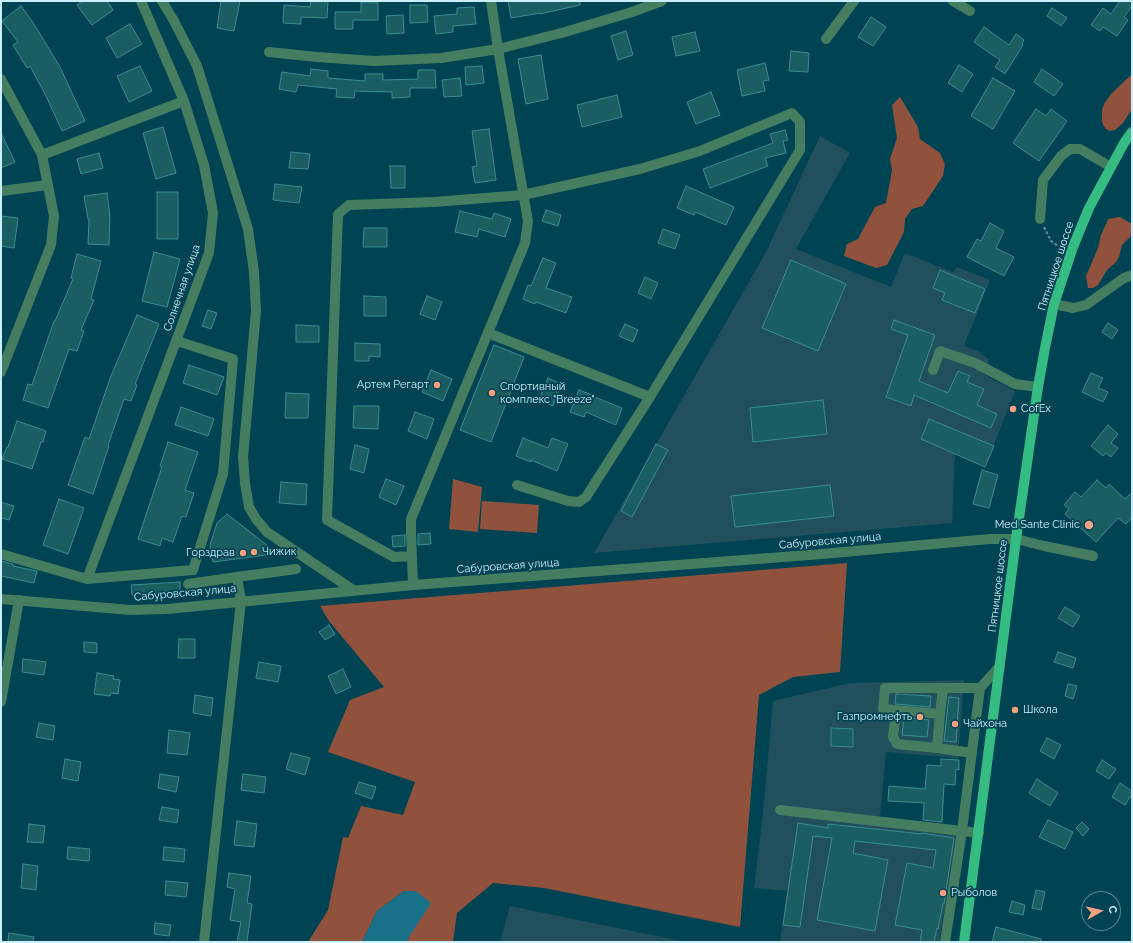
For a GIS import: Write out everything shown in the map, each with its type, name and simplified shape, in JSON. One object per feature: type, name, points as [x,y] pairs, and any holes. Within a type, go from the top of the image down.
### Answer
[{"type":"main road","name":"Пятницкое шоссе","points":[[964,942],[1016,539],[1038,387],[1054,304],[1073,247],[1089,208],[1124,143],[1132,132]]},
{"type":"street","name":"Солнечная улица","points":[[87,579],[209,253],[213,213],[204,165],[184,101],[141,1]]},
{"type":"street","points":[[162,1],[174,20],[197,66],[248,229],[254,272],[256,311],[243,457],[245,484],[249,507],[256,519],[267,532],[353,590]]},
{"type":"street","points":[[413,585],[412,520],[525,243],[528,220],[491,1]]},
{"type":"street","points":[[269,52],[317,57],[374,60],[441,58],[498,49],[565,32],[632,12],[662,1]]},
{"type":"street","points":[[826,39],[854,1]]},
{"type":"street","points":[[952,1],[970,11]]},
{"type":"street","points":[[1,79],[42,155],[54,216],[51,244],[1,372]]},
{"type":"street","points":[[42,155],[184,101]]},
{"type":"street","points":[[412,556],[394,557],[327,520],[338,214],[348,205],[434,202],[523,195],[640,169],[700,151],[792,113],[800,122],[800,150],[650,397],[586,497],[579,502],[568,502],[517,485]]},
{"type":"street","points":[[1040,219],[1043,180],[1061,156],[1070,149],[1080,149],[1111,167]]},
{"type":"street","points":[[1,191],[48,185]]},
{"type":"street","points":[[1054,304],[1073,308],[1086,305],[1124,278],[1132,275]]},
{"type":"street","points":[[488,333],[650,397]]},
{"type":"street","points":[[1,554],[87,579],[193,570],[223,474],[233,359],[177,340]]},
{"type":"street","points":[[933,370],[940,351],[974,363],[1015,384],[1038,387]]},
{"type":"street","name":"Сабуровская улица","points":[[1,599],[131,610],[167,609],[353,590],[810,555],[990,539],[1016,539],[1093,556]]},
{"type":"street","points":[[188,584],[296,569]]},
{"type":"street","points":[[204,942],[241,601],[237,577]]},
{"type":"street","points":[[1,702],[19,600]]},
{"type":"street","points":[[945,942],[962,831],[980,688],[1000,666]]},
{"type":"street","points":[[940,714],[883,709],[885,688],[980,688]]},
{"type":"street","points":[[936,748],[943,688]]},
{"type":"street","points":[[896,710],[894,737],[897,744],[972,753]]},
{"type":"street","points":[[780,810],[979,833]]},
{"type":"path","points":[[1040,219],[1051,241],[1062,249]]},
{"type":"shaded area","points":[[1132,74],[1132,109],[1123,123],[1115,130],[1109,131],[1105,128],[1102,122],[1102,110],[1104,104],[1111,94]]},
{"type":"shaded area","points":[[900,97],[918,127],[920,139],[940,153],[945,164],[943,176],[923,206],[912,209],[905,219],[904,232],[887,265],[876,268],[844,256],[847,244],[858,239],[875,207],[886,203],[892,170],[890,159],[897,138],[892,105]]},
{"type":"shaded area","points":[[820,136],[850,153],[796,249],[891,287],[905,253],[953,272],[957,267],[990,280],[964,346],[980,352],[989,360],[983,374],[1015,391],[985,467],[955,454],[952,523],[594,553],[766,252]]},
{"type":"shaded area","points":[[1120,217],[1132,224],[1130,237],[1122,245],[1116,262],[1107,270],[1098,285],[1093,288],[1088,288],[1086,276],[1108,219]]},
{"type":"shaded area","points":[[453,479],[482,487],[478,532],[449,529]]},
{"type":"shaded area","points":[[482,501],[539,505],[537,533],[480,529]]},
{"type":"shaded area","points":[[847,563],[840,672],[793,677],[759,695],[740,927],[544,888],[493,883],[457,913],[453,942],[407,942],[416,891],[404,891],[377,911],[362,942],[308,942],[328,910],[343,837],[348,838],[361,806],[403,815],[415,782],[328,752],[350,700],[384,687],[329,621],[320,606]]},
{"type":"shaded area","points":[[964,680],[958,758],[886,752],[879,826],[958,835],[939,942],[780,942],[787,891],[754,888],[763,813],[773,701],[850,683]]},
{"type":"shaded area","points":[[404,891],[416,891],[431,903],[407,942],[362,942],[377,911]]},
{"type":"shaded area","points":[[510,906],[686,942],[500,942]]},
{"type":"building","points":[[82,1],[107,1],[113,10],[92,25],[77,5]]},
{"type":"building","points":[[221,1],[240,1],[234,31],[217,28]]},
{"type":"building","points":[[311,1],[328,1],[327,18],[301,17],[301,24],[283,23],[284,5],[310,7]]},
{"type":"building","points":[[508,1],[580,1],[580,5],[540,14],[511,18]]},
{"type":"building","points":[[1120,1],[1132,1],[1132,6],[1124,17],[1128,20],[1117,36],[1103,27],[1100,31],[1091,25],[1103,8],[1111,14]]},
{"type":"building","points":[[361,2],[378,2],[378,20],[353,20],[353,29],[335,29],[335,12],[361,12]]},
{"type":"building","points":[[410,5],[427,5],[428,22],[410,23]]},
{"type":"building","points":[[21,6],[60,67],[85,121],[62,131],[30,66],[27,68],[13,45],[18,42],[2,21]]},
{"type":"building","points":[[474,7],[476,24],[453,26],[453,32],[436,34],[434,16],[457,14],[457,8]]},
{"type":"building","points":[[1052,8],[1067,18],[1061,26],[1047,16]]},
{"type":"building","points":[[403,15],[404,33],[387,34],[386,16]]},
{"type":"building","points":[[871,17],[886,27],[873,46],[858,37]]},
{"type":"building","points":[[130,24],[142,44],[117,58],[106,38]]},
{"type":"building","points":[[984,27],[1009,45],[1016,34],[1024,40],[1023,45],[1005,74],[995,67],[1000,60],[974,42]]},
{"type":"building","points":[[626,31],[633,55],[618,60],[611,36]]},
{"type":"building","points":[[695,32],[700,51],[676,56],[672,37]]},
{"type":"building","points":[[791,51],[809,53],[808,72],[789,71]]},
{"type":"building","points":[[541,55],[548,99],[526,104],[518,59]]},
{"type":"building","points":[[765,63],[769,80],[763,81],[765,91],[742,96],[737,70]]},
{"type":"building","points":[[959,65],[973,74],[962,92],[948,83]]},
{"type":"building","points":[[140,66],[152,91],[129,102],[117,76]]},
{"type":"building","points":[[482,66],[484,83],[466,85],[465,67]]},
{"type":"building","points":[[311,69],[328,71],[328,78],[365,81],[365,74],[383,74],[383,80],[418,79],[418,70],[435,70],[436,88],[410,88],[410,97],[392,98],[392,92],[355,91],[354,98],[336,97],[337,89],[298,85],[296,92],[279,89],[282,72],[310,76]]},
{"type":"building","points":[[1042,69],[1063,84],[1054,96],[1034,82]]},
{"type":"building","points":[[460,78],[462,96],[444,97],[442,80]]},
{"type":"building","points":[[993,78],[1015,91],[993,129],[971,116]]},
{"type":"building","points":[[711,92],[720,115],[696,124],[687,102]]},
{"type":"building","points":[[617,95],[622,117],[582,127],[577,105]]},
{"type":"building","points":[[1036,109],[1046,116],[1051,109],[1067,121],[1039,161],[1013,143]]},
{"type":"building","points":[[163,127],[176,173],[156,179],[143,133]]},
{"type":"building","points":[[489,129],[496,180],[475,183],[472,167],[477,166],[472,131]]},
{"type":"building","points":[[785,130],[788,140],[783,141],[786,153],[765,158],[768,166],[710,188],[703,169],[773,143],[770,134]]},
{"type":"building","points":[[1,133],[15,162],[1,168]]},
{"type":"building","points":[[291,152],[310,154],[308,169],[289,168]]},
{"type":"building","points":[[99,153],[103,168],[81,174],[77,159]]},
{"type":"building","points":[[390,166],[405,166],[405,188],[391,188]]},
{"type":"building","points":[[275,184],[302,187],[299,203],[273,200]]},
{"type":"building","points":[[686,186],[734,207],[726,225],[695,212],[694,215],[677,208]]},
{"type":"building","points":[[157,192],[178,192],[178,239],[157,239]]},
{"type":"building","points":[[107,193],[110,217],[109,245],[88,244],[89,219],[84,196]]},
{"type":"building","points":[[546,210],[561,215],[558,226],[542,221]]},
{"type":"building","points":[[460,211],[492,219],[494,213],[511,219],[505,237],[479,229],[477,237],[455,232]]},
{"type":"building","points":[[1,216],[18,218],[14,248],[1,246]]},
{"type":"building","points":[[990,223],[1004,231],[996,248],[1014,257],[1004,276],[967,257],[977,239],[981,241]]},
{"type":"building","points":[[364,228],[387,228],[387,247],[363,247]]},
{"type":"building","points":[[663,229],[680,235],[675,249],[658,243]]},
{"type":"building","points":[[154,252],[180,259],[167,307],[142,301]]},
{"type":"building","points":[[77,254],[101,261],[91,299],[94,300],[81,330],[84,331],[77,351],[69,349],[48,408],[23,400],[28,384],[32,385],[54,321],[73,279],[71,278]]},
{"type":"building","points":[[543,258],[556,263],[546,288],[572,297],[566,313],[523,299],[528,285],[531,286]]},
{"type":"building","points":[[791,260],[846,284],[818,351],[762,328]]},
{"type":"building","points":[[940,270],[985,289],[975,313],[942,300],[945,293],[933,288]]},
{"type":"building","points":[[645,277],[658,283],[651,299],[638,293]]},
{"type":"building","points":[[364,296],[386,297],[386,316],[364,316]]},
{"type":"building","points":[[427,296],[442,302],[435,320],[420,314]]},
{"type":"building","points":[[208,310],[217,313],[211,329],[202,326]]},
{"type":"building","points":[[137,315],[159,324],[135,384],[137,385],[131,401],[124,399],[93,494],[68,485],[85,437],[89,439],[111,376]]},
{"type":"building","points":[[894,320],[935,335],[919,381],[948,393],[958,371],[970,376],[967,382],[984,389],[977,405],[997,414],[991,428],[914,395],[911,406],[886,397],[908,335],[891,329]]},
{"type":"building","points":[[1108,323],[1118,330],[1112,339],[1102,332]]},
{"type":"building","points":[[625,324],[638,330],[633,342],[619,336]]},
{"type":"building","points":[[296,325],[319,326],[319,342],[296,342]]},
{"type":"building","points":[[355,343],[380,344],[380,357],[369,356],[369,361],[355,361]]},
{"type":"building","name":"Спортивный комплекс \"Breeze\"","points":[[494,345],[524,357],[491,442],[460,430]]},
{"type":"building","points":[[189,365],[224,377],[217,395],[183,383]]},
{"type":"building","name":"Артем Регарт","points":[[431,370],[452,379],[443,401],[422,392]]},
{"type":"building","points":[[1091,373],[1103,378],[1098,388],[1108,392],[1103,402],[1082,392]]},
{"type":"building","points":[[548,378],[561,384],[553,406],[539,400]]},
{"type":"building","points":[[579,390],[622,408],[616,425],[586,412],[584,417],[570,412]]},
{"type":"building","points":[[286,393],[309,394],[308,418],[285,418]]},
{"type":"building","points":[[823,400],[827,434],[753,442],[750,408]]},
{"type":"building","points":[[354,406],[379,406],[378,429],[353,428]]},
{"type":"building","points":[[181,407],[214,419],[208,436],[175,425]]},
{"type":"building","points":[[415,412],[434,419],[427,439],[408,431]]},
{"type":"building","points":[[929,419],[994,446],[985,467],[921,439]]},
{"type":"building","points":[[17,421],[46,431],[32,469],[2,459]]},
{"type":"building","points":[[1108,425],[1118,434],[1111,443],[1118,448],[1111,457],[1106,453],[1103,456],[1091,446]]},
{"type":"building","points":[[523,438],[548,448],[552,438],[568,444],[557,471],[531,460],[531,462],[516,456]]},
{"type":"building","points":[[168,442],[198,452],[185,490],[194,493],[186,517],[182,516],[173,542],[162,538],[160,546],[138,539],[162,467],[160,466]]},
{"type":"building","points":[[656,444],[668,450],[632,517],[621,511]]},
{"type":"building","points":[[355,445],[369,449],[364,473],[350,469]]},
{"type":"building","points":[[982,470],[998,475],[989,508],[973,504]]},
{"type":"building","points":[[386,479],[404,486],[396,505],[379,497]]},
{"type":"building","points":[[1097,480],[1106,488],[1109,484],[1125,499],[1132,492],[1132,517],[1126,524],[1118,518],[1096,542],[1065,514],[1069,509],[1064,505],[1075,492],[1081,497]]},
{"type":"building","points":[[281,482],[307,484],[306,505],[279,503]]},
{"type":"building","points":[[830,485],[834,516],[735,527],[731,496]]},
{"type":"building","points":[[59,499],[84,508],[68,554],[43,545]]},
{"type":"building","points":[[1,502],[14,506],[9,520],[1,518]]},
{"type":"building","points":[[227,514],[268,546],[266,555],[213,562],[210,545],[217,523]]},
{"type":"building","points":[[430,533],[431,544],[418,545],[418,534]]},
{"type":"building","points":[[405,535],[405,546],[393,547],[392,536]]},
{"type":"building","points":[[1,561],[13,564],[13,566],[37,571],[34,583],[1,576]]},
{"type":"building","points":[[180,582],[180,591],[132,595],[131,585]]},
{"type":"building","points":[[1065,607],[1080,616],[1073,627],[1058,618]]},
{"type":"building","points":[[329,625],[335,634],[325,640],[319,632]]},
{"type":"building","points":[[179,639],[195,639],[195,658],[178,658]]},
{"type":"building","points":[[84,642],[97,643],[97,653],[84,652]]},
{"type":"building","points":[[1058,652],[1076,658],[1073,668],[1054,662]]},
{"type":"building","points":[[23,659],[46,662],[44,675],[22,672]]},
{"type":"building","points":[[259,662],[281,666],[278,682],[256,678]]},
{"type":"building","points":[[343,669],[351,687],[336,694],[328,676]]},
{"type":"building","points":[[97,673],[114,676],[113,679],[120,680],[118,694],[111,693],[110,696],[94,694]]},
{"type":"building","points":[[1068,684],[1077,686],[1073,699],[1065,696]]},
{"type":"building","points":[[896,694],[931,696],[930,707],[895,704]]},
{"type":"building","points":[[195,695],[213,698],[211,716],[193,713]]},
{"type":"building","points":[[949,697],[959,698],[956,742],[944,741]]},
{"type":"building","points":[[904,717],[929,720],[927,737],[902,735]]},
{"type":"building","points":[[39,723],[55,726],[53,740],[36,737]]},
{"type":"building","points":[[831,728],[853,729],[853,747],[831,746]]},
{"type":"building","points":[[169,730],[190,733],[187,755],[167,753]]},
{"type":"building","points":[[1047,738],[1061,745],[1054,759],[1040,751]]},
{"type":"building","points":[[291,753],[310,758],[305,775],[286,769]]},
{"type":"building","points":[[65,759],[81,762],[78,781],[62,778]]},
{"type":"building","points":[[941,759],[959,760],[959,770],[956,769],[955,785],[944,784],[942,822],[923,820],[924,803],[888,801],[889,786],[925,789],[927,765],[941,766]]},
{"type":"building","points":[[1102,760],[1116,769],[1109,779],[1096,771]]},
{"type":"building","points":[[160,774],[179,777],[176,792],[158,788]]},
{"type":"building","points":[[243,774],[266,777],[264,793],[241,790]]},
{"type":"building","points":[[1037,779],[1058,793],[1050,806],[1029,793]]},
{"type":"building","points":[[359,782],[376,787],[372,799],[355,793]]},
{"type":"building","points":[[1120,783],[1132,791],[1132,794],[1125,805],[1112,797]]},
{"type":"building","points":[[162,807],[179,810],[177,823],[159,820]]},
{"type":"building","points":[[1048,820],[1073,832],[1065,849],[1039,837]]},
{"type":"building","points":[[237,821],[257,824],[254,847],[234,845]]},
{"type":"building","points":[[1082,822],[1089,829],[1083,836],[1076,828]]},
{"type":"building","points":[[798,823],[828,828],[828,824],[922,833],[954,838],[944,904],[934,942],[920,942],[922,930],[895,925],[907,863],[933,868],[936,850],[855,841],[853,853],[888,860],[875,931],[817,920],[832,838],[813,836],[800,927],[783,925]]},
{"type":"building","points":[[29,824],[45,826],[43,843],[27,842]]},
{"type":"building","points":[[68,847],[90,849],[89,861],[67,859]]},
{"type":"building","points":[[164,847],[185,849],[184,862],[163,860]]},
{"type":"building","points":[[23,864],[38,866],[36,890],[21,888]]},
{"type":"building","points":[[229,873],[251,876],[247,903],[252,904],[247,942],[237,942],[241,922],[230,920],[235,889],[227,887]]},
{"type":"building","points":[[166,881],[188,883],[186,897],[165,895]]},
{"type":"building","points":[[1036,890],[1045,892],[1041,910],[1032,908]]},
{"type":"building","points":[[1012,901],[1025,905],[1023,915],[1009,912]]},
{"type":"building","points":[[155,923],[171,925],[169,936],[154,934]]},
{"type":"building","points":[[996,927],[1041,939],[1041,942],[992,942]]},
{"type":"building","points":[[9,933],[34,937],[33,942],[8,942]]},
{"type":"place","name":"Артем Регарт","points":[[437,385]]},
{"type":"place","name":"Спортивный комплекс \"Breeze\"","points":[[492,393]]},
{"type":"place","name":"CofEx","points":[[1013,409]]},
{"type":"place","name":"Med Sante Clinic","points":[[1089,525]]},
{"type":"place","name":"Чижик","points":[[254,552]]},
{"type":"place","name":"Горздрав","points":[[243,553]]},
{"type":"place","name":"Школа","points":[[1015,710]]},
{"type":"place","name":"Газпромнефть","points":[[920,717]]},
{"type":"place","name":"Чайхона","points":[[955,724]]},
{"type":"place","name":"Рыболов","points":[[943,893]]}]
